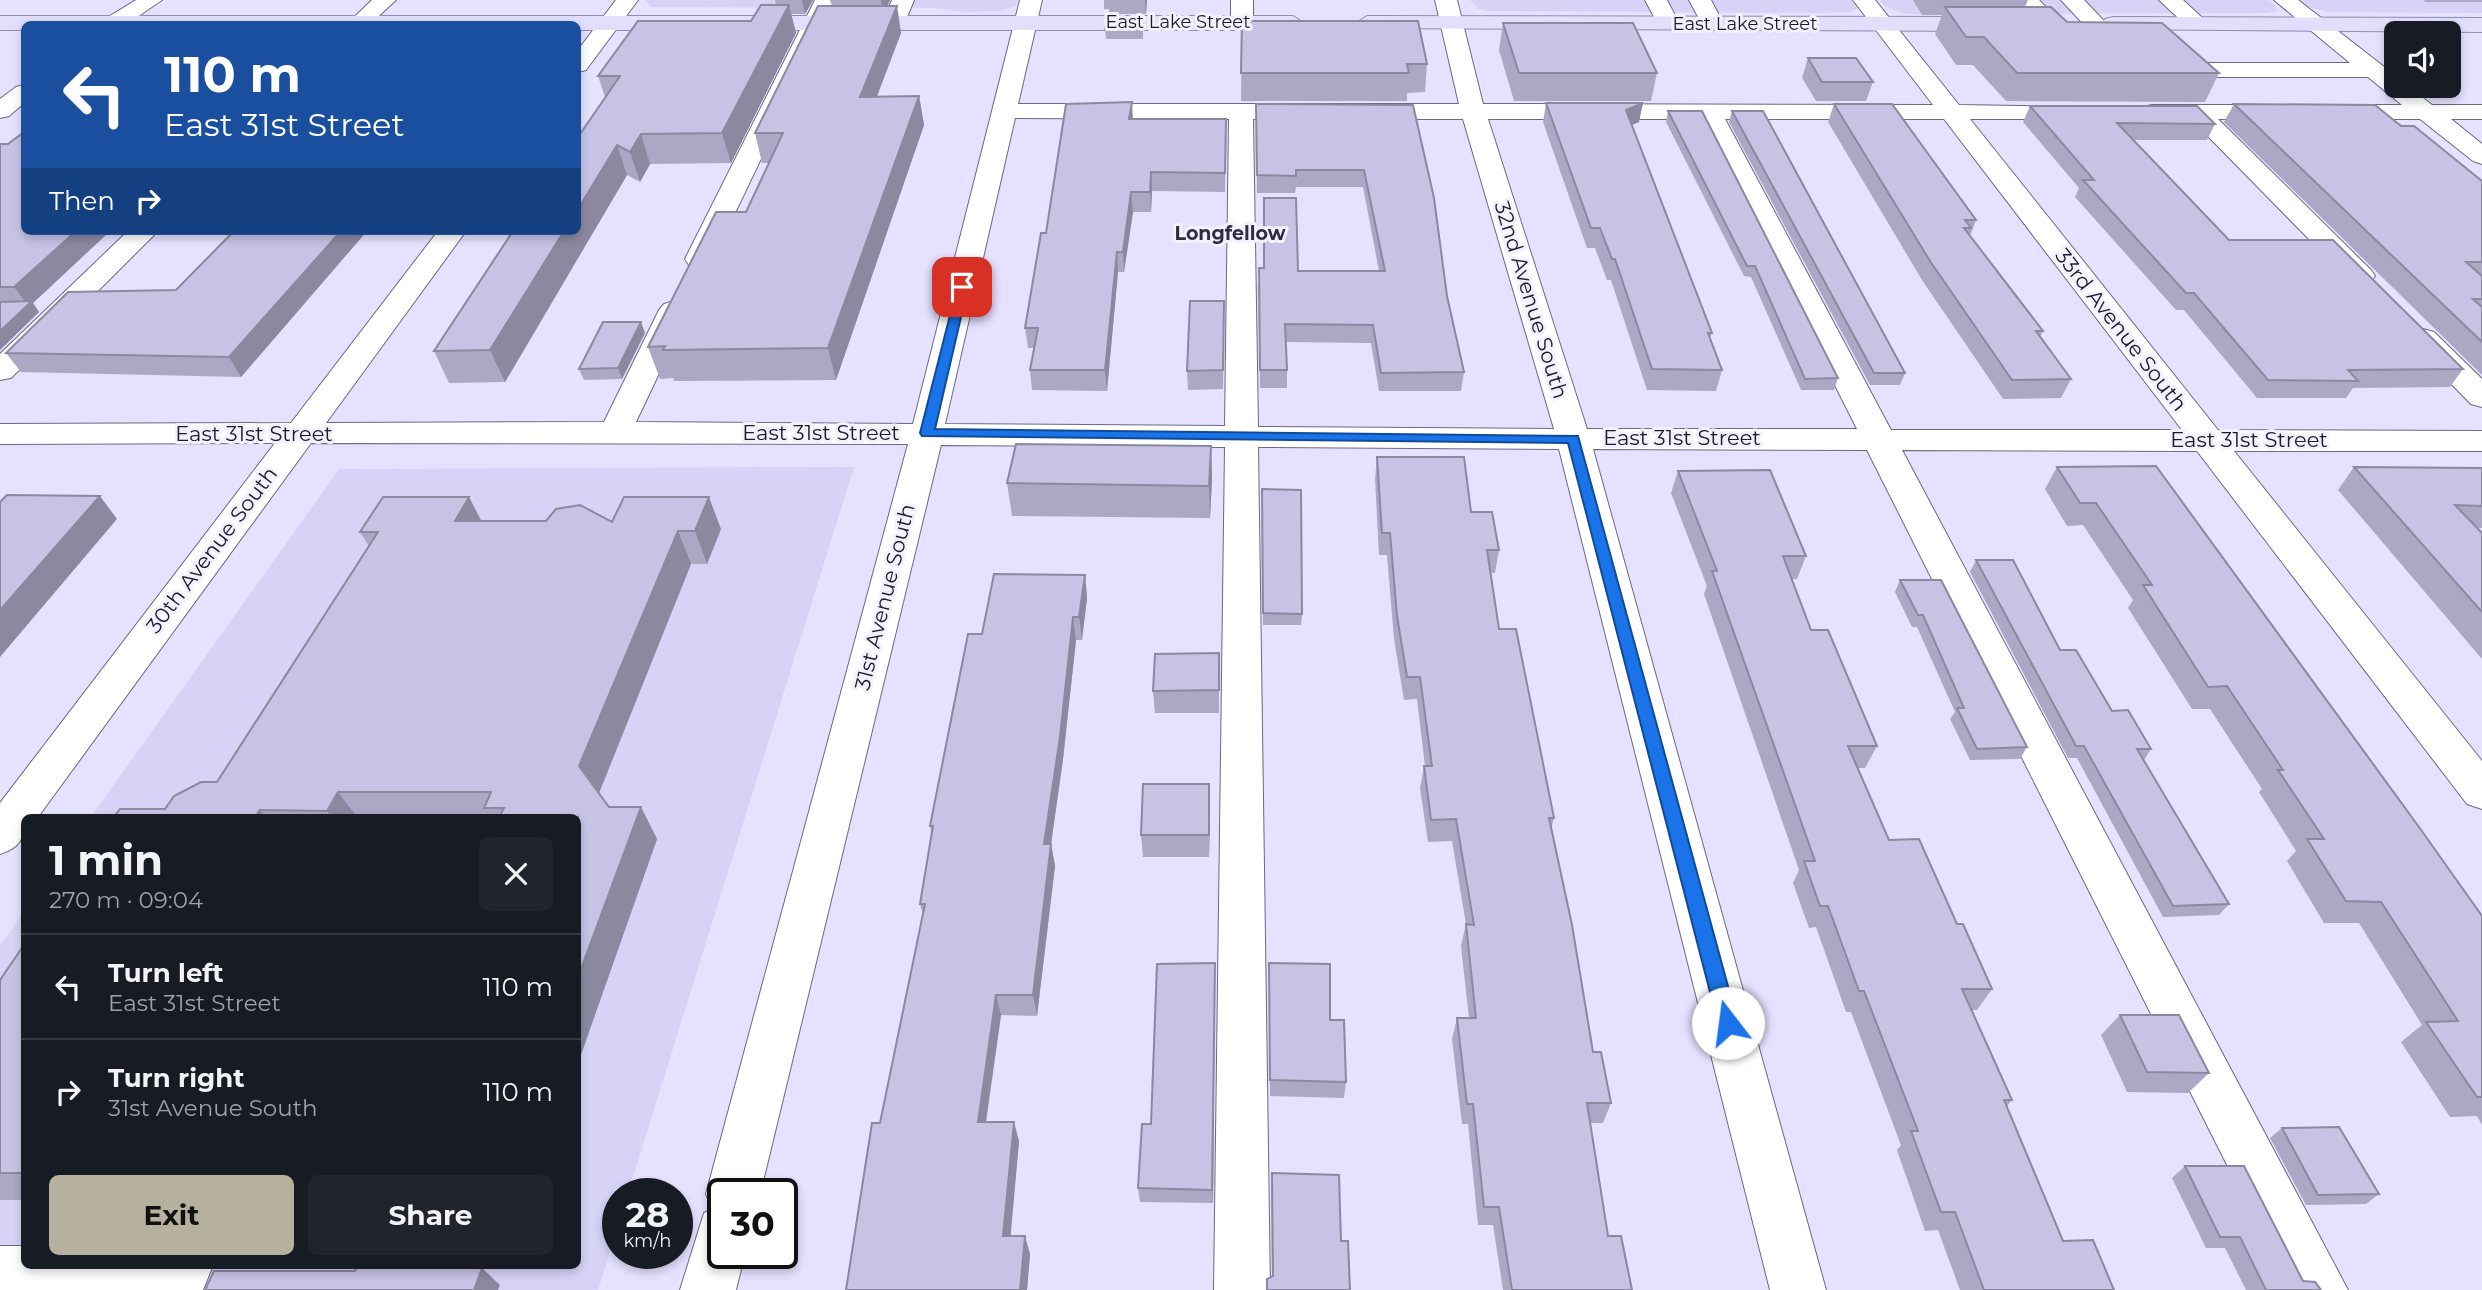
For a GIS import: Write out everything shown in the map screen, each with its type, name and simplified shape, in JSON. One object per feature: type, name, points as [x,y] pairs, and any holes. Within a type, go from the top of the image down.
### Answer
[{"type":"main road","name":"East Lake Street","points":[[581,23],[820,11],[894,22],[1028,11],[1242,23],[1309,23]]},
{"type":"main road","name":"East Lake Street","points":[[1349,23],[1449,12],[1712,23],[1873,12],[2017,24],[2482,24]]},
{"type":"main road","name":"East Lake Street","points":[[0,23],[21,23]]},
{"type":"street","points":[[119,21],[151,0]]},
{"type":"street","points":[[361,21],[385,0]]},
{"type":"street","points":[[581,61],[627,0]]},
{"type":"street","points":[[894,22],[903,0]]},
{"type":"street","points":[[1242,0],[1242,23]]},
{"type":"street","points":[[1656,0],[1668,23]]},
{"type":"street","points":[[1699,0],[1712,23]]},
{"type":"street","points":[[2027,0],[2050,24]]},
{"type":"street","points":[[2072,0],[2096,24]]},
{"type":"street","points":[[2170,0],[2198,24]]},
{"type":"street","points":[[2285,0],[2482,156]]},
{"type":"street","points":[[615,432],[820,11]]},
{"type":"street","name":"31st Avenue South","points":[[737,1178],[927,433],[1028,11]]},
{"type":"street","name":"32nd Avenue South","points":[[1449,12],[1472,104],[1573,439],[1798,1290]]},
{"type":"street","name":"33rd Avenue South","points":[[1873,12],[2482,792]]},
{"type":"street","points":[[2139,24],[2188,70],[2374,70]]},
{"type":"street","points":[[1189,86],[1224,96],[1709,111],[2102,111]]},
{"type":"street","points":[[0,111],[21,94]]},
{"type":"street","points":[[1005,111],[1241,111],[1472,104]]},
{"type":"street","points":[[1241,111],[1242,1290]]},
{"type":"street","points":[[1709,111],[2320,1290]]},
{"type":"street","points":[[2129,112],[2482,113]]},
{"type":"street","points":[[2197,112],[2482,397]]},
{"type":"street","points":[[0,372],[140,235]]},
{"type":"street","name":"30th Avenue South","points":[[0,836],[449,235]]},
{"type":"street","name":"East 31st Street","points":[[0,433],[927,433],[1573,439],[2482,441]]},
{"type":"street","points":[[0,1275],[183,1272],[184,1269]]},
{"type":"street","points":[[708,1290],[713,1269]]},
{"type":"shaded area","points":[[646,0],[1018,0],[1015,6],[1000,11],[965,12],[935,8],[651,7]]},
{"type":"shaded area","points":[[1470,0],[1852,0],[1858,8],[1852,12],[1821,13],[1487,11],[1478,9]]},
{"type":"shaded area","points":[[1880,0],[2269,0],[2276,6],[2276,11],[1904,14],[1885,6]]},
{"type":"shaded area","points":[[2299,0],[2482,0],[2482,13],[2329,12],[2308,7]]},
{"type":"shaded area","points":[[854,467],[633,1178],[602,1178],[602,1269],[605,1269],[598,1290],[0,1290],[0,946],[21,915],[21,1269],[581,1269],[581,814],[93,814],[339,469]]},
{"type":"building","points":[[761,5],[789,5],[722,133],[641,134],[630,152],[617,145],[581,204],[581,133],[620,76],[598,76],[638,21],[751,21]]},
{"type":"building","points":[[818,6],[897,6],[860,97],[919,96],[828,348],[663,350],[665,346],[648,347],[716,212],[746,212],[783,133],[755,133]]},
{"type":"building","points":[[1945,7],[2051,7],[2067,22],[2162,23],[2219,73],[2017,73],[1984,37],[1966,37]]},
{"type":"building","points":[[1242,21],[1418,21],[1427,64],[1407,64],[1409,73],[1241,73]]},
{"type":"building","points":[[1503,23],[1633,23],[1657,73],[1519,73]]},
{"type":"building","points":[[1106,24],[1143,24],[1142,29],[1105,29]]},
{"type":"building","points":[[1808,58],[1856,58],[1873,82],[1822,82]]},
{"type":"building","points":[[1132,102],[1129,119],[1226,119],[1225,173],[1151,172],[1150,192],[1131,192],[1123,252],[1117,252],[1105,370],[1030,370],[1038,328],[1025,328],[1041,233],[1046,233],[1066,104]]},
{"type":"building","points":[[1546,103],[1643,103],[1626,110],[1712,333],[1708,333],[1722,370],[1652,369],[1615,259],[1612,259],[1600,228],[1591,228]]},
{"type":"building","points":[[1256,104],[1413,105],[1434,198],[1447,296],[1464,372],[1381,373],[1373,325],[1285,324],[1287,370],[1260,370],[1259,268],[1264,268],[1264,198],[1296,198],[1298,271],[1385,271],[1364,170],[1296,170],[1296,176],[1257,175]]},
{"type":"building","points":[[1834,104],[1892,104],[1976,220],[1965,220],[1971,228],[1964,228],[2043,331],[2036,331],[2071,379],[2012,380],[1930,261]]},
{"type":"building","points":[[2234,104],[2375,105],[2401,126],[2414,126],[2482,181],[2482,262],[2466,262],[2482,276],[2482,299],[2473,299],[2482,307],[2482,342]]},
{"type":"building","points":[[2030,106],[2197,106],[2215,124],[2117,123],[2229,240],[2333,240],[2463,369],[2348,370],[2358,381],[2268,380],[2194,293],[2186,293],[2083,180],[2094,180]]},
{"type":"building","points":[[1668,111],[1702,111],[1838,378],[1805,379],[1755,266],[1747,266]]},
{"type":"building","points":[[1732,111],[1763,111],[1905,373],[1874,373]]},
{"type":"building","points":[[21,134],[21,235],[72,235],[14,287],[0,287],[0,144],[8,144]]},
{"type":"building","points":[[230,235],[337,235],[229,357],[6,353],[68,292],[176,290]]},
{"type":"building","points":[[510,235],[562,235],[490,350],[434,351]]},
{"type":"building","points":[[32,301],[0,331],[0,302]]},
{"type":"building","points":[[1190,301],[1224,301],[1223,370],[1187,371]]},
{"type":"building","points":[[603,322],[641,322],[618,368],[579,369]]},
{"type":"building","points":[[1016,444],[1211,446],[1209,486],[1007,483]]},
{"type":"building","points":[[1377,457],[1464,457],[1471,512],[1492,512],[1499,550],[1487,550],[1499,629],[1516,629],[1554,818],[1549,818],[1572,925],[1593,1052],[1601,1052],[1611,1103],[1587,1103],[1608,1236],[1621,1236],[1632,1290],[1512,1290],[1499,1207],[1484,1207],[1473,1104],[1467,1104],[1457,1018],[1476,1018],[1466,924],[1474,925],[1456,819],[1431,820],[1424,766],[1432,766],[1420,677],[1407,677],[1397,616],[1390,533],[1382,533]]},
{"type":"building","points":[[2156,466],[2482,916],[2482,1097],[2477,1097],[2426,1022],[2458,1021],[2381,902],[2346,901],[2307,839],[2324,839],[2278,770],[2283,770],[2227,686],[2208,687],[2143,585],[2152,585],[2096,503],[2080,503],[2057,467]]},
{"type":"building","points":[[2354,467],[2482,468],[2482,506],[2455,505],[2482,533],[2482,612]]},
{"type":"building","points":[[1770,470],[1806,556],[1783,556],[1811,630],[1828,630],[1877,746],[1848,746],[1889,840],[1919,839],[1957,924],[1963,924],[1992,989],[1962,989],[2012,1100],[2004,1100],[2063,1241],[2093,1240],[2114,1290],[1984,1290],[1955,1212],[1941,1212],[1911,1131],[1918,1131],[1864,991],[1859,991],[1828,906],[1820,906],[1804,861],[1815,861],[1712,571],[1717,571],[1678,471]]},
{"type":"building","points":[[1262,489],[1301,490],[1302,614],[1263,613]]},
{"type":"building","points":[[7,495],[100,496],[0,610],[0,502]]},
{"type":"building","points":[[383,497],[469,497],[455,521],[546,521],[556,509],[580,505],[612,522],[624,497],[709,497],[695,531],[678,531],[579,766],[609,807],[641,807],[581,969],[581,814],[501,814],[504,808],[484,808],[491,792],[338,792],[327,811],[116,814],[120,809],[165,809],[174,796],[201,782],[217,782],[378,532],[360,532]]},
{"type":"building","points":[[1976,560],[2013,560],[2060,650],[2076,650],[2112,711],[2128,710],[2151,749],[2137,749],[2229,904],[2173,906],[2084,746],[2076,746]]},
{"type":"building","points":[[994,574],[1085,575],[1079,617],[1073,617],[1060,737],[1044,844],[1051,844],[1033,995],[996,995],[978,1122],[1014,1122],[1003,1236],[1025,1236],[1020,1290],[846,1290],[872,1123],[880,1123],[925,904],[920,904],[933,826],[930,826],[968,634],[982,634]]},
{"type":"building","points":[[1900,580],[1941,580],[2027,747],[1977,749],[1957,708],[1964,708],[1923,615],[1918,615]]},
{"type":"building","points":[[1219,653],[1219,690],[1153,691],[1155,654]]},
{"type":"building","points":[[1143,784],[1209,784],[1209,835],[1141,835]]},
{"type":"building","points":[[21,949],[21,1173],[0,1173],[0,980]]},
{"type":"building","points":[[1215,963],[1212,1190],[1138,1188],[1142,1124],[1151,1124],[1157,964]]},
{"type":"building","points":[[1269,963],[1330,964],[1330,1020],[1344,1020],[1346,1082],[1270,1080]]},
{"type":"building","points":[[2120,1015],[2179,1015],[2209,1073],[2147,1072]]},
{"type":"building","points":[[2339,1127],[2379,1194],[2318,1195],[2282,1128]]},
{"type":"building","points":[[2185,1166],[2244,1166],[2303,1281],[2315,1282],[2321,1290],[2266,1290],[2240,1237],[2220,1237]]},
{"type":"building","points":[[1272,1173],[1339,1175],[1341,1241],[1348,1241],[1350,1290],[1267,1290],[1267,1279],[1273,1276]]},
{"type":"building","points":[[482,1269],[474,1290],[205,1290],[214,1271]]},
{"type":"district","name":"Longfellow","points":[[1230,233]]},
{"type":"route","points":[[962,287],[927,433],[1573,439],[1728,1023]]}]
